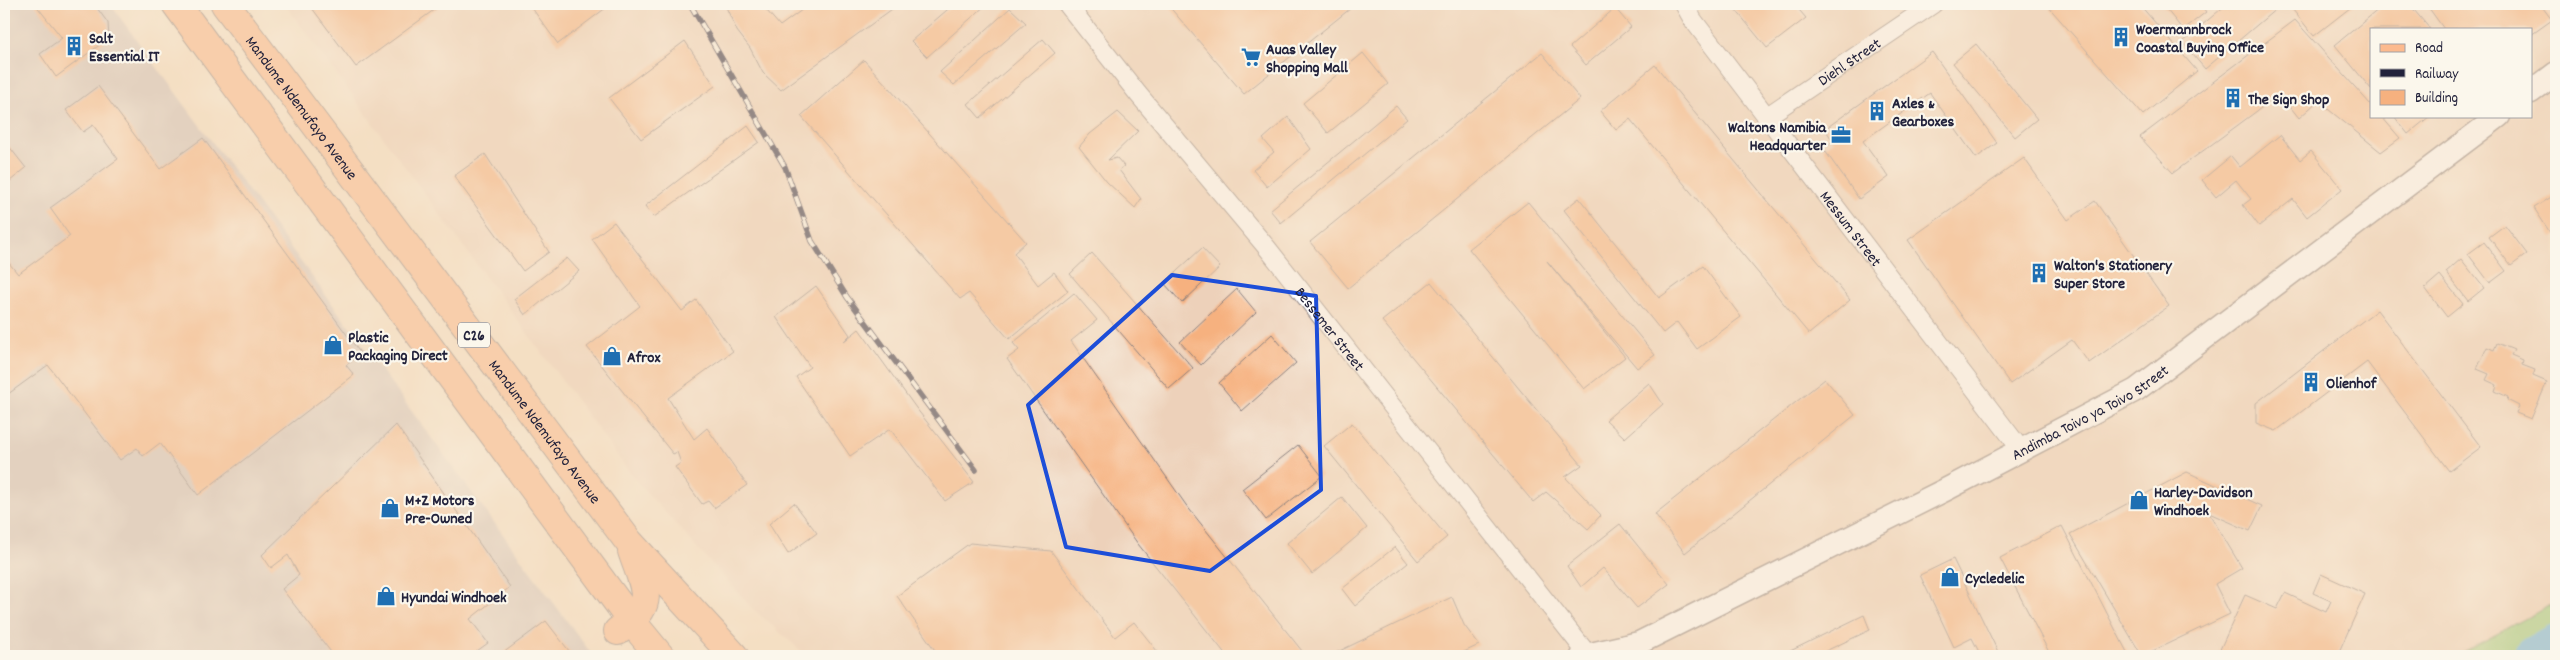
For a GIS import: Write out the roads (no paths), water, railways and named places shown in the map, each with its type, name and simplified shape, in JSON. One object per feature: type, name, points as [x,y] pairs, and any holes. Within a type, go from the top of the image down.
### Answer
[{"type":"main road","name":"C26","points":[[176,4],[624,627],[660,656]]},
{"type":"main road","name":"Mandume Ndemufayo Avenue","points":[[225,4],[629,542],[734,656]]},
{"type":"main road","points":[[624,627],[642,610],[646,596],[629,542]]},
{"type":"street","name":"Bessemer Street","points":[[1067,4],[1138,94],[1268,249],[1586,655]]},
{"type":"street","name":"Messum Street","points":[[1684,4],[1766,118],[2022,451]]},
{"type":"street","name":"Diehl Street","points":[[1766,118],[1933,4]]},
{"type":"street","points":[[2532,91],[2556,73]]},
{"type":"street","name":"Andimba Toivo ya Toivo Street","points":[[1586,655],[1634,650],[2022,451],[2136,390],[2496,118]]},
{"type":"waterway","points":[[2533,656],[2556,643]]},
{"type":"railway","points":[[690,4],[785,167],[812,241],[847,297],[976,470]]},
{"type":"place","name":"Woermannbrock Coastal Buying Office","points":[[2121,37]]},
{"type":"place","name":"Salt Essential IT","points":[[74,46]]},
{"type":"place","name":"Auas Valley Shopping Mall","points":[[1251,57]]},
{"type":"place","name":"The Sign Shop","points":[[2233,98]]},
{"type":"place","name":"Axles & Gearboxes","points":[[1877,111]]},
{"type":"place","name":"Waltons Namibia Headquarter","points":[[1841,135]]},
{"type":"place","name":"Walton's Stationery Super Store","points":[[2039,273]]},
{"type":"place","name":"Plastic Packaging Direct","points":[[333,345]]},
{"type":"place","name":"Afrox","points":[[612,356]]},
{"type":"place","name":"Olienhof","points":[[2311,382]]},
{"type":"place","name":"Harley-Davidson Windhoek","points":[[2139,500]]},
{"type":"place","name":"M+Z Motors Pre-Owned","points":[[390,508]]},
{"type":"place","name":"Cycledelic","points":[[1950,577]]},
{"type":"place","name":"Hyundai Windhoek","points":[[386,596]]}]
